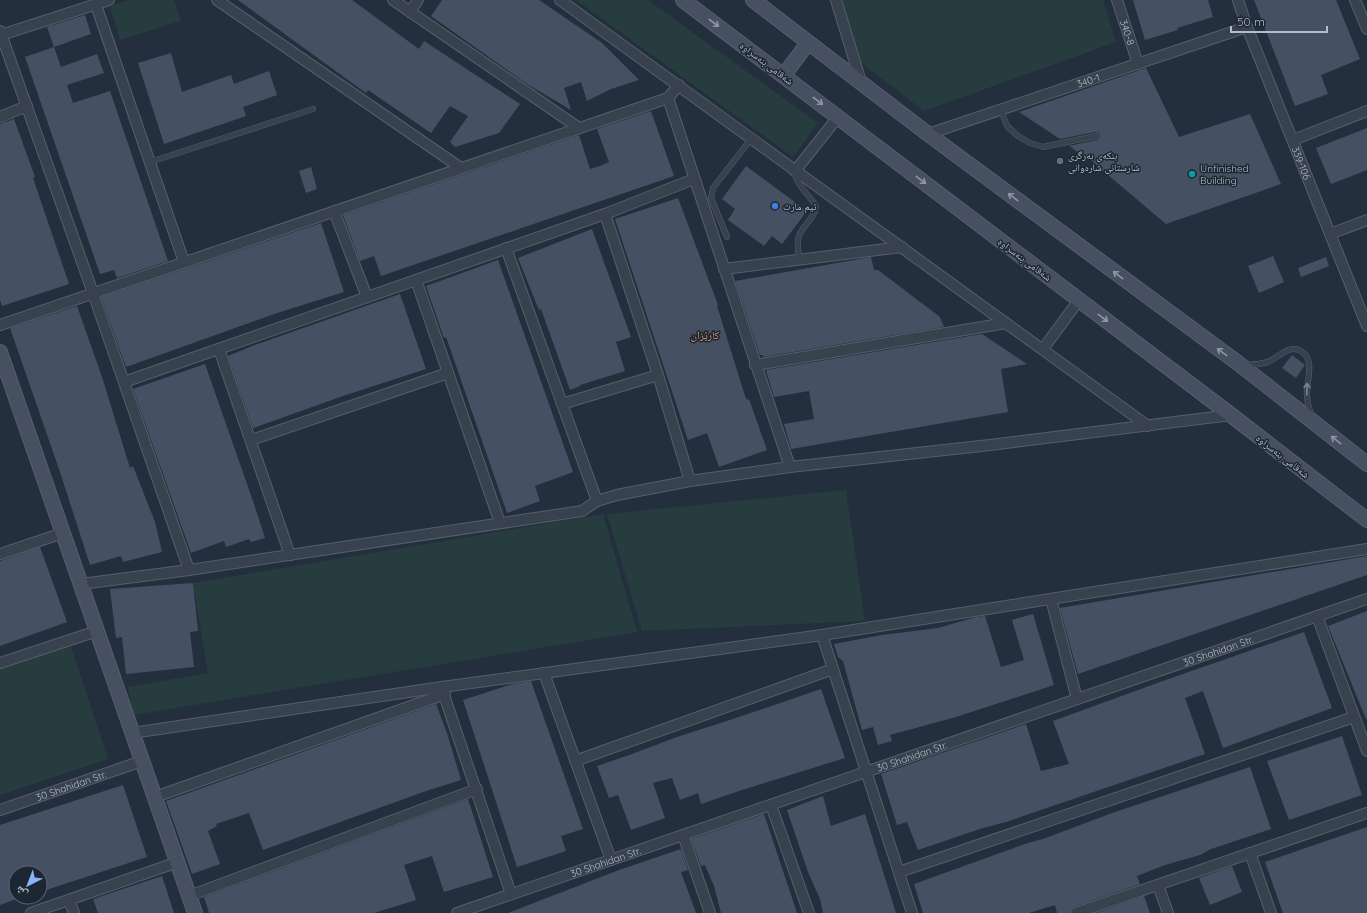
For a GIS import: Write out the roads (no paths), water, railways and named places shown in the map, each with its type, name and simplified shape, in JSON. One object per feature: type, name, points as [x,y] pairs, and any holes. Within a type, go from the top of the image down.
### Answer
[{"type":"main road","name":"شەقامی بنەسراوە","points":[[683,0],[784,75],[1367,520]]},
{"type":"main road","points":[[758,2],[808,43],[928,134],[1238,363],[1367,464]]},
{"type":"main road","points":[[784,75],[808,43]]},
{"type":"main road","points":[[0,352],[195,913]]},
{"type":"street","points":[[109,0],[1,33],[94,293],[189,570]]},
{"type":"street","points":[[217,0],[461,168]]},
{"type":"street","points":[[393,0],[579,128]]},
{"type":"street","points":[[410,12],[418,0]]},
{"type":"street","points":[[560,0],[1148,426]]},
{"type":"street","points":[[836,0],[861,82]]},
{"type":"street","name":"340-8","points":[[1117,0],[1138,64]]},
{"type":"street","name":"339-106","points":[[1238,0],[1247,28],[1367,326]]},
{"type":"street","points":[[1355,0],[1367,29]]},
{"type":"street","points":[[96,4],[184,262]]},
{"type":"street","name":"340-1","points":[[928,134],[1247,28]]},
{"type":"street","points":[[0,325],[668,98],[679,85]]},
{"type":"street","points":[[668,98],[755,365],[790,467]]},
{"type":"street","points":[[0,117],[27,106]]},
{"type":"street","points":[[1292,140],[1367,111]]},
{"type":"street","points":[[795,170],[838,117]]},
{"type":"street","points":[[124,382],[605,214],[694,179]]},
{"type":"street","points":[[334,211],[367,297]]},
{"type":"street","points":[[605,214],[658,375],[690,481]]},
{"type":"street","points":[[1330,234],[1367,220]]},
{"type":"street","points":[[724,269],[902,247]]},
{"type":"street","points":[[506,248],[598,501]]},
{"type":"street","points":[[416,280],[500,523]]},
{"type":"street","points":[[1042,348],[1079,300]]},
{"type":"street","points":[[755,365],[1006,322]]},
{"type":"street","points":[[219,349],[290,555]]},
{"type":"street","points":[[251,440],[448,374]]},
{"type":"street","points":[[562,404],[658,375]]},
{"type":"street","points":[[81,584],[189,570],[582,511],[598,501],[617,495],[690,481],[790,467],[982,446],[1231,415]]},
{"type":"street","points":[[0,554],[63,533]]},
{"type":"street","points":[[132,733],[443,690],[544,673],[822,635],[1367,549]]},
{"type":"street","points":[[1051,599],[1077,699]]},
{"type":"street","name":"30 Shahidan Str.","points":[[456,913],[1367,599]]},
{"type":"street","points":[[1317,616],[1367,751]]},
{"type":"street","points":[[0,664],[97,631]]},
{"type":"street","points":[[822,635],[912,913]]},
{"type":"street","points":[[575,761],[833,668]]},
{"type":"street","points":[[544,673],[611,860]]},
{"type":"street","points":[[443,690],[511,894]]},
{"type":"street","points":[[155,797],[443,690]]},
{"type":"street","points":[[899,872],[1354,717]]},
{"type":"street","name":"30 Shahidan Str.","points":[[0,810],[142,761]]},
{"type":"street","points":[[189,896],[477,789]]},
{"type":"street","points":[[771,805],[809,913]]},
{"type":"street","points":[[1076,913],[1367,813]]},
{"type":"street","points":[[683,835],[710,913]]},
{"type":"street","points":[[1250,853],[1271,913]]},
{"type":"street","points":[[31,913],[178,862]]},
{"type":"street","points":[[1158,885],[1168,913]]},
{"type":"street","points":[[70,900],[74,913]]},
{"type":"lane","points":[[150,162],[313,109]]},
{"type":"lane","points":[[1001,110],[1007,126],[1018,136],[1030,143],[1043,147],[1096,136]]},
{"type":"lane","points":[[727,237],[711,198],[711,193],[713,188],[751,139]]},
{"type":"lane","points":[[795,170],[796,179],[816,206],[816,211],[799,237],[799,259]]},
{"type":"lane","points":[[1238,363],[1245,365],[1259,364],[1273,359],[1292,349],[1298,349],[1304,353],[1310,364],[1307,385],[1308,402],[1318,425]]},
{"type":"place","name":"بنكەی بەرگری شارستانی شارەوانی","points":[[1060,161]]},
{"type":"place","name":"Unfinished Building","points":[[1192,174]]},
{"type":"place","name":"تيم مارت","points":[[775,206]]},
{"type":"district","name":"کارێزان","points":[[705,335]]}]
